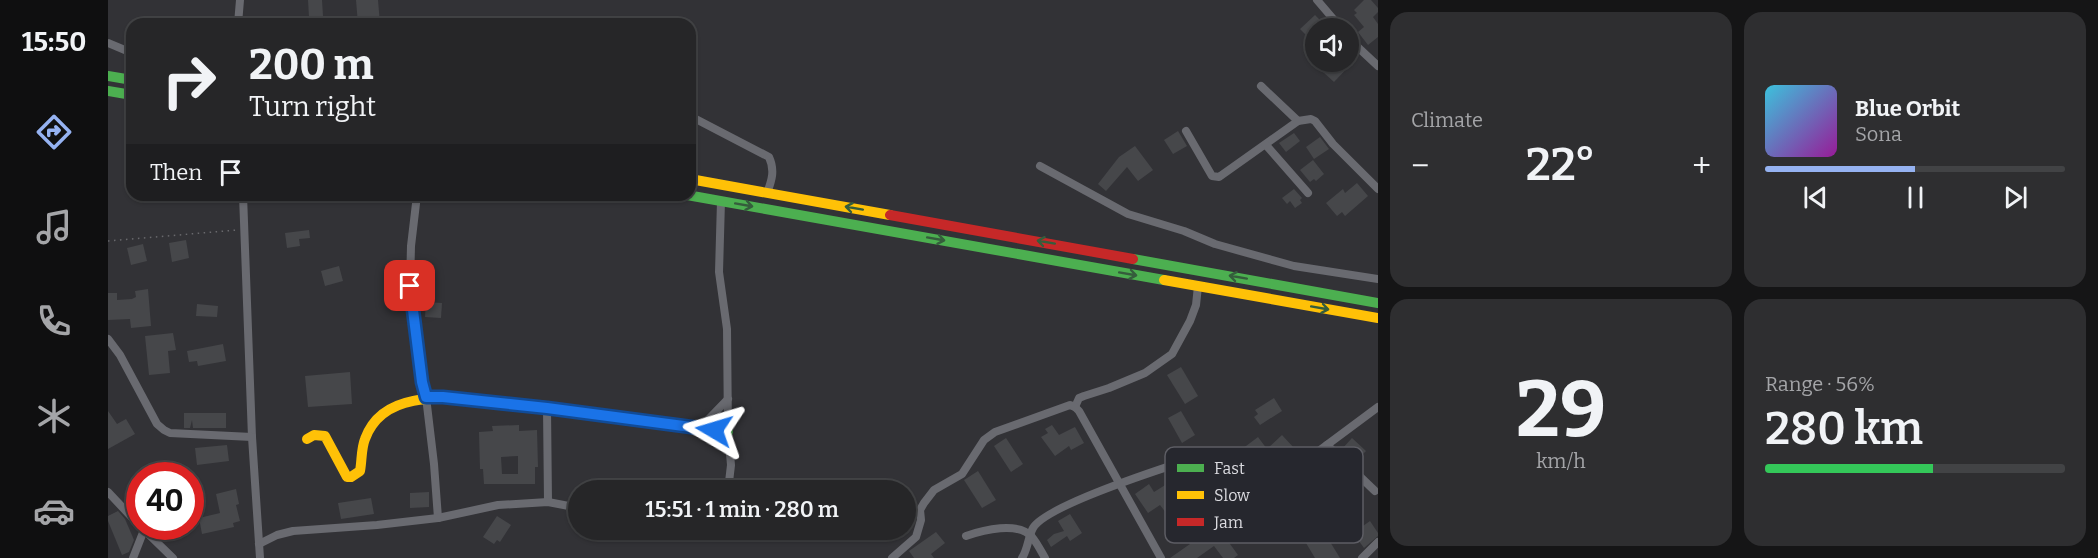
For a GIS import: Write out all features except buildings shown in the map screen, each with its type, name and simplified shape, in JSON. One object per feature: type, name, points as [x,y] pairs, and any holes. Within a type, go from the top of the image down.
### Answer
[{"type":"main road","points":[[108,76],[126,79]]},
{"type":"main road","points":[[108,91],[126,94]]},
{"type":"main road","points":[[696,180],[1378,303]]},
{"type":"main road","points":[[696,197],[1378,318]]},
{"type":"main road","points":[[307,439],[314,435],[325,436],[339,459],[343,472],[347,477],[351,477],[360,471],[364,441],[368,431],[378,420],[391,407],[426,397],[547,408],[728,432]]},
{"type":"street","points":[[238,18],[240,0]]},
{"type":"street","points":[[1317,0],[1332,18]]},
{"type":"street","points":[[108,43],[126,50]]},
{"type":"street","points":[[1359,48],[1378,66]]},
{"type":"street","points":[[1261,86],[1298,121]]},
{"type":"street","points":[[696,119],[770,157],[773,177],[768,193]]},
{"type":"street","points":[[1186,131],[1215,178],[1298,121],[1315,120],[1333,144],[1378,189]]},
{"type":"street","points":[[1266,145],[1308,194]]},
{"type":"street","points":[[1040,166],[1128,214],[1184,231],[1215,244],[1294,266],[1378,279]]},
{"type":"street","points":[[243,201],[252,437],[260,558]]},
{"type":"street","points":[[416,201],[411,246],[410,286],[422,382],[426,397],[438,518]]},
{"type":"street","points":[[721,201],[719,272],[727,329],[728,432],[731,465],[729,480]]},
{"type":"street","points":[[1075,407],[1076,402],[1084,396],[1145,374],[1172,354],[1190,321],[1196,305],[1198,286]]},
{"type":"street","points":[[108,339],[120,355],[157,424],[164,430],[170,433],[252,437]]},
{"type":"street","points":[[700,429],[728,399]]},
{"type":"street","points":[[892,558],[916,537],[921,520],[920,510],[934,490],[962,474],[984,440],[995,432],[1070,405],[1075,407],[1161,558]]},
{"type":"street","points":[[1324,447],[1378,407]]},
{"type":"street","points":[[547,408],[548,502]]},
{"type":"street","points":[[1022,558],[1038,522],[1063,507],[1165,469]]},
{"type":"street","points":[[1363,480],[1375,491]]},
{"type":"street","points":[[108,492],[126,512]]},
{"type":"street","points":[[259,544],[277,534],[293,531],[438,518],[498,505],[548,502],[568,506]]},
{"type":"street","points":[[966,537],[992,529],[1008,528],[1031,535],[1045,558]]},
{"type":"street","points":[[133,558],[138,540]]},
{"type":"street","points":[[154,540],[173,558]]},
{"type":"street","points":[[1362,558],[1378,542]]},
{"type":"path","points":[[108,241],[244,229]]},
{"type":"traffic: fast","points":[[108,76],[126,79]]},
{"type":"traffic: fast","points":[[108,91],[126,94]]},
{"type":"traffic: fast","points":[[696,197],[1164,280]]},
{"type":"traffic: fast","points":[[1133,259],[1378,303]]},
{"type":"traffic: fast","points":[[479,401],[728,432]]},
{"type":"traffic: slow","points":[[696,180],[890,215]]},
{"type":"traffic: slow","points":[[1164,280],[1378,318]]},
{"type":"traffic: slow","points":[[307,439],[314,435],[325,436],[347,477],[351,477],[360,471],[365,439],[373,424],[384,413],[398,405],[413,401],[430,399],[479,401]]},
{"type":"traffic: jam","points":[[890,215],[1133,259]]},
{"type":"route","points":[[410,286],[422,382],[426,397],[547,408],[714,430]]}]
